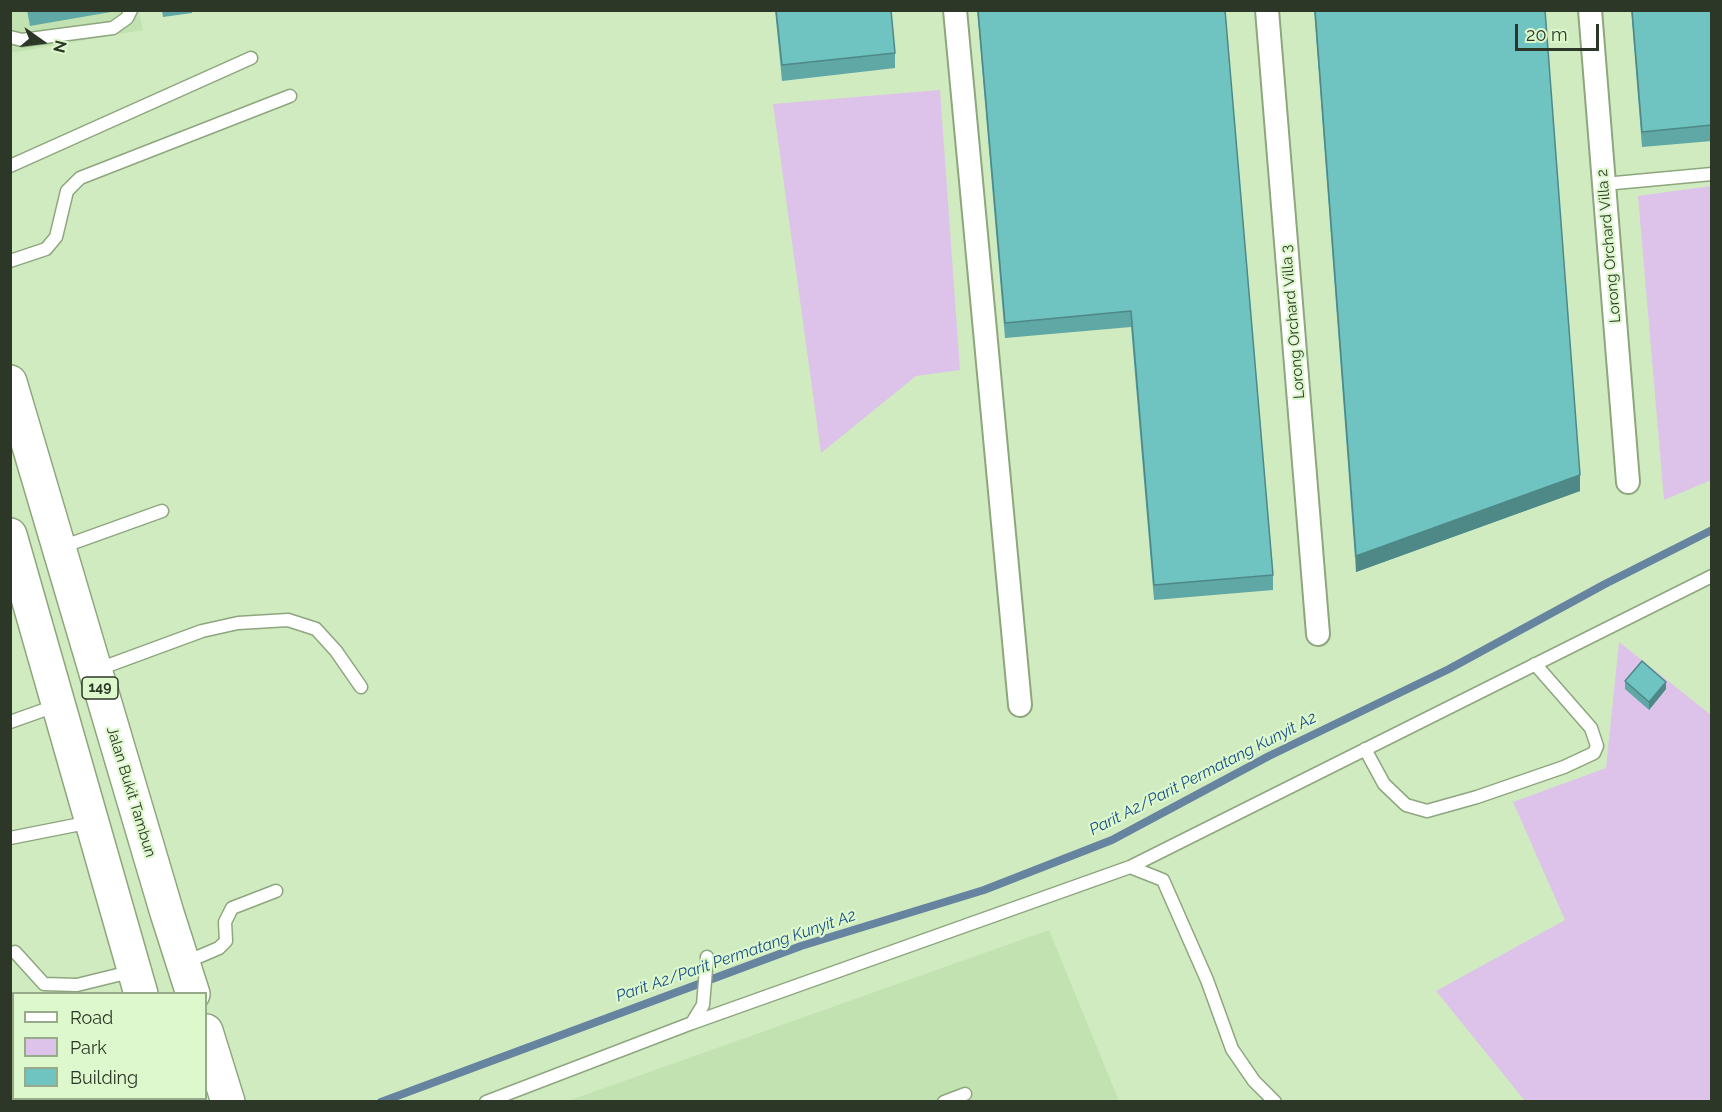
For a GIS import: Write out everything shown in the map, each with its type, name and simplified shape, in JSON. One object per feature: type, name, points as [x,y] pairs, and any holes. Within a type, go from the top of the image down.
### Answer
[{"type":"main road","name":"Jalan Bukit Tambun","points":[[10,382],[188,979]]},
{"type":"main road","points":[[12,547],[138,982]]},
{"type":"main road","points":[[207,1035],[228,1101]]},
{"type":"street","points":[[956,10],[1020,705]]},
{"type":"street","name":"Lorong Orchard Villa 3","points":[[1268,10],[1318,634]]},
{"type":"street","name":"Lorong Orchard Villa 2","points":[[1590,10],[1628,482]]},
{"type":"lane","points":[[10,37],[22,40],[113,28],[128,18],[130,10]]},
{"type":"lane","points":[[10,166],[251,58]]},
{"type":"lane","points":[[10,261],[46,249],[56,237],[67,191],[80,178],[290,96]]},
{"type":"lane","points":[[1604,184],[1712,174]]},
{"type":"lane","points":[[58,548],[162,511]]},
{"type":"lane","points":[[486,1101],[692,1023],[1130,867],[1712,576]]},
{"type":"lane","points":[[94,670],[202,631],[238,623],[288,620],[316,629],[336,651],[361,687]]},
{"type":"lane","points":[[1365,749],[1384,784],[1406,805],[1427,811],[1573,764],[1594,753],[1597,746],[1591,728],[1535,664]]},
{"type":"lane","points":[[10,722],[59,704]]},
{"type":"lane","points":[[10,838],[93,821]]},
{"type":"lane","points":[[1130,867],[1164,880],[1207,980],[1232,1048],[1254,1081],[1275,1101]]},
{"type":"lane","points":[[188,979],[226,940],[225,922],[232,909],[276,891]]},
{"type":"lane","points":[[15,952],[45,984],[138,982]]},
{"type":"lane","points":[[692,1023],[703,1005],[707,957]]},
{"type":"lane","points":[[944,1101],[965,1094]]},
{"type":"shaded area","points":[[11,11],[139,11],[143,30],[11,53]]},
{"type":"shaded area","points":[[1049,930],[1119,1101],[565,1102]]},
{"type":"green space","points":[[940,90],[960,370],[916,376],[821,453],[773,104]]},
{"type":"green space","points":[[1711,186],[1711,480],[1664,500],[1638,196]]},
{"type":"green space","points":[[1619,642],[1711,715],[1711,1101],[1525,1101],[1436,991],[1565,920],[1513,802],[1606,768]]},
{"type":"building","points":[[776,10],[891,10],[895,53],[782,65]]},
{"type":"building","points":[[978,10],[1225,10],[1273,575],[1154,585],[1131,311],[1005,323]]},
{"type":"building","points":[[1315,10],[1545,10],[1580,475],[1356,556]]},
{"type":"building","points":[[1632,10],[1712,10],[1712,125],[1642,132]]},
{"type":"building","points":[[1642,661],[1666,682],[1649,702],[1625,681]]},
{"type":"waterway","name":"Parit A2/Parit Permatang Kunyit A2","points":[[381,1102],[801,946],[984,890],[1112,840],[1269,756],[1449,669],[1605,584],[1712,530]]}]
